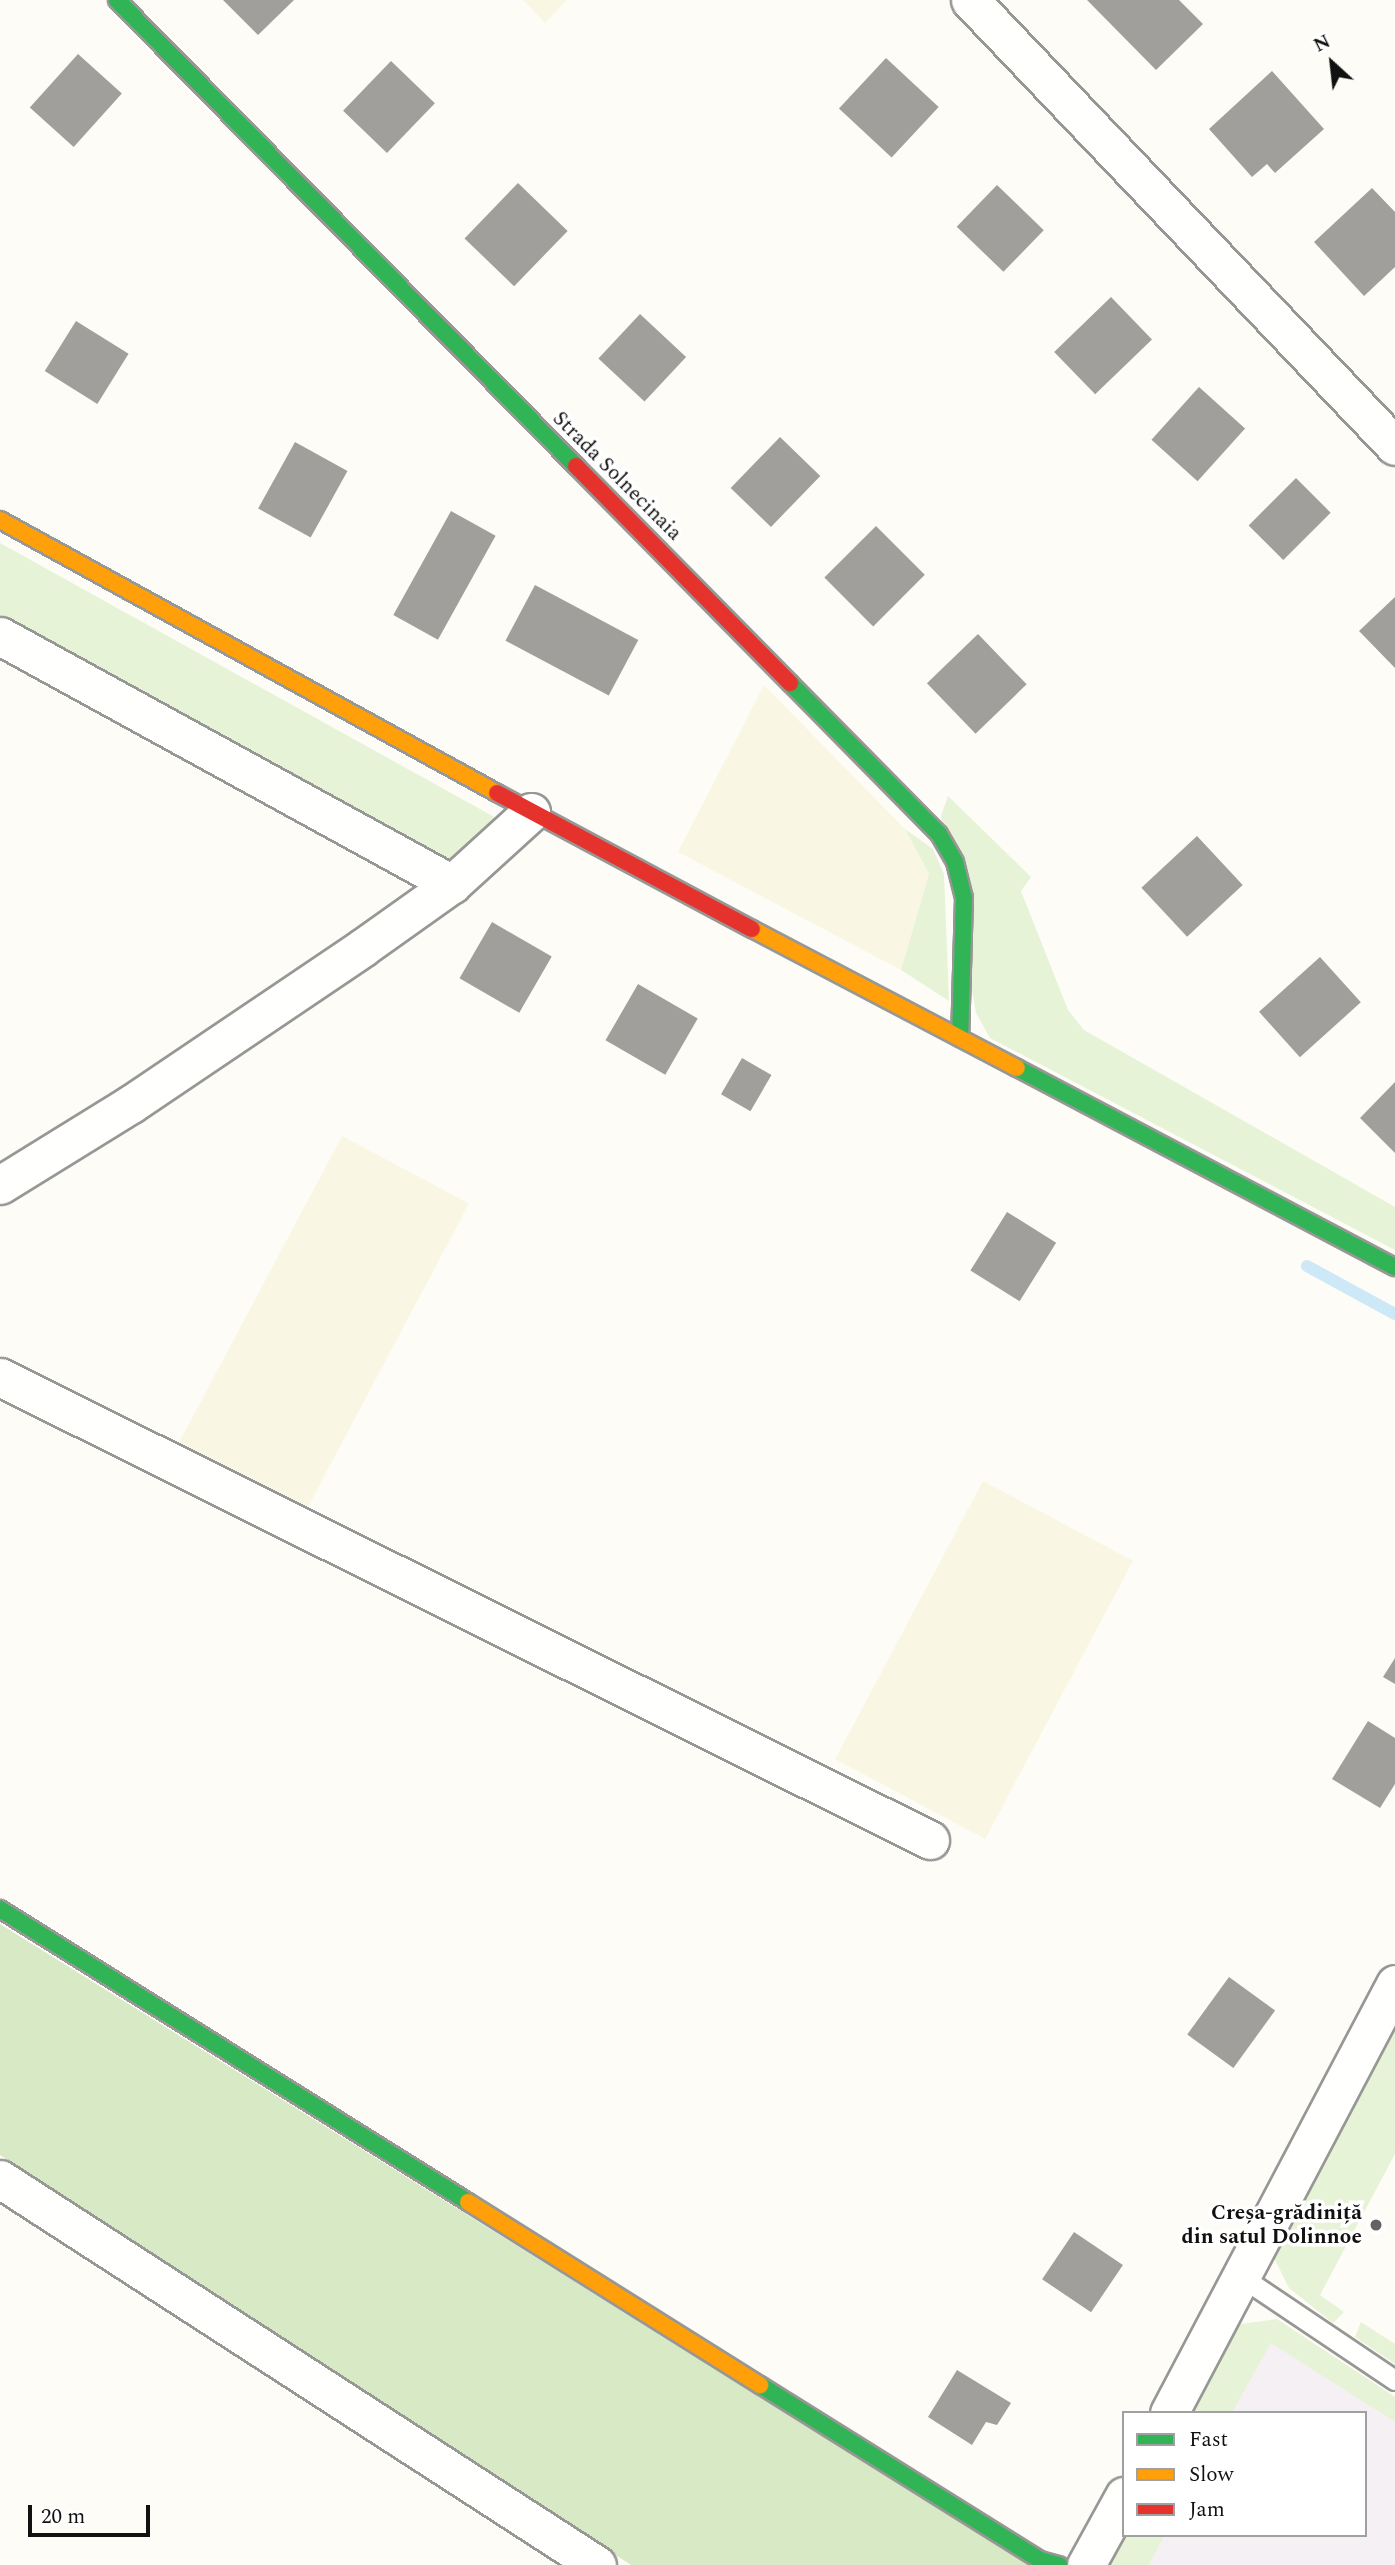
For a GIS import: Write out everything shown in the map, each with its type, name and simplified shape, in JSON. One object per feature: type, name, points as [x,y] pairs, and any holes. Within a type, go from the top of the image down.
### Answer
[{"type":"street","name":"Strada Solnecinaia","points":[[117,0],[939,834],[955,862],[964,898],[960,1038]]},
{"type":"street","points":[[970,0],[1395,446]]},
{"type":"street","points":[[0,520],[531,812],[1395,1268]]},
{"type":"street","points":[[0,636],[453,884]]},
{"type":"street","points":[[0,1185],[131,1104],[453,884],[531,812]]},
{"type":"street","points":[[0,1377],[930,1840]]},
{"type":"street","points":[[0,1909],[1040,2560],[1059,2565]]},
{"type":"street","points":[[1170,2411],[1243,2278],[1395,1983]]},
{"type":"street","points":[[0,2179],[597,2565]]},
{"type":"street","points":[[1086,2565],[1122,2500]]},
{"type":"lane","points":[[1243,2278],[1395,2380]]},
{"type":"shaded area","points":[[523,0],[567,0],[545,23]]},
{"type":"shaded area","points":[[764,685],[905,829],[929,874],[901,970],[678,852]]},
{"type":"shaded area","points":[[342,1136],[469,1204],[306,1511],[179,1443]]},
{"type":"shaded area","points":[[983,1481],[1133,1561],[985,1839],[835,1759]]},
{"type":"shaded area","points":[[1271,2342],[1395,2422],[1395,2565],[1149,2565],[1164,2537],[1367,2537],[1367,2411],[1233,2411]]},
{"type":"green space","points":[[0,543],[500,820],[463,887],[0,630]]},
{"type":"green space","points":[[948,796],[1031,877],[1021,891],[1068,1010],[1084,1030],[1395,1207],[1395,1250],[990,1038],[976,1013],[941,816]]},
{"type":"green space","points":[[905,829],[933,849],[944,874],[949,1001],[901,970],[929,874]]},
{"type":"green space","points":[[0,1924],[1030,2565],[631,2565],[0,2155]]},
{"type":"green space","points":[[1395,2013],[1395,2154],[1320,2295],[1344,2312],[1333,2323],[1289,2288],[1270,2250]]},
{"type":"green space","points":[[1277,2319],[1395,2397],[1395,2422],[1271,2343],[1233,2411],[1184,2411],[1234,2325]]},
{"type":"green space","points":[[1361,2322],[1395,2344],[1395,2364],[1355,2337]]},
{"type":"green space","points":[[1122,2517],[1122,2537],[1164,2537],[1149,2565],[1094,2565]]},
{"type":"building","points":[[223,0],[294,0],[258,35]]},
{"type":"building","points":[[1087,0],[1179,0],[1203,24],[1156,70]]},
{"type":"building","points":[[78,54],[122,93],[74,147],[30,108]]},
{"type":"building","points":[[886,58],[939,107],[892,158],[839,108]]},
{"type":"building","points":[[391,61],[435,103],[387,153],[343,111]]},
{"type":"building","points":[[1272,71],[1324,129],[1275,173],[1267,164],[1252,177],[1209,129]]},
{"type":"building","points":[[518,183],[568,231],[514,286],[465,238]]},
{"type":"building","points":[[997,185],[1044,230],[1003,272],[957,227]]},
{"type":"building","points":[[1372,188],[1395,212],[1395,267],[1364,296],[1314,242]]},
{"type":"building","points":[[1111,297],[1152,339],[1095,394],[1054,352]]},
{"type":"building","points":[[640,314],[686,357],[644,402],[598,359]]},
{"type":"building","points":[[76,321],[129,354],[97,404],[45,371]]},
{"type":"building","points":[[1199,387],[1245,428],[1198,481],[1151,440]]},
{"type":"building","points":[[780,437],[820,476],[771,527],[731,488]]},
{"type":"building","points":[[295,442],[347,471],[311,538],[258,508]]},
{"type":"building","points":[[1296,478],[1331,513],[1283,560],[1249,525]]},
{"type":"building","points":[[451,511],[496,536],[438,640],[393,615]]},
{"type":"building","points":[[876,526],[925,575],[873,626],[824,578]]},
{"type":"building","points":[[535,585],[638,640],[609,696],[505,641]]},
{"type":"building","points":[[1395,597],[1395,668],[1359,631]]},
{"type":"building","points":[[978,634],[1027,684],[976,734],[927,683]]},
{"type":"building","points":[[1197,836],[1243,885],[1187,937],[1141,888]]},
{"type":"building","points":[[492,922],[552,956],[519,1013],[460,978]]},
{"type":"building","points":[[1320,957],[1361,1002],[1300,1057],[1259,1012]]},
{"type":"building","points":[[638,984],[698,1018],[665,1075],[606,1040]]},
{"type":"building","points":[[742,1058],[771,1075],[750,1111],[721,1094]]},
{"type":"building","points":[[1395,1082],[1395,1153],[1360,1118]]},
{"type":"building","points":[[1007,1212],[1056,1243],[1020,1301],[970,1271]]},
{"type":"building","points":[[1395,1658],[1395,1684],[1383,1677]]},
{"type":"building","points":[[1368,1721],[1395,1738],[1395,1784],[1380,1808],[1332,1779]]},
{"type":"building","points":[[1229,1977],[1275,2011],[1233,2068],[1187,2034]]},
{"type":"building","points":[[1074,2232],[1123,2265],[1091,2312],[1042,2279]]},
{"type":"building","points":[[957,2370],[1011,2403],[997,2425],[986,2422],[972,2445],[928,2417]]},
{"type":"waterway","points":[[1307,1266],[1395,1314]]},
{"type":"traffic: fast","points":[[117,0],[576,466]]},
{"type":"traffic: fast","points":[[790,683],[939,834],[955,862],[964,898],[960,1038]]},
{"type":"traffic: fast","points":[[1017,1068],[1395,1267]]},
{"type":"traffic: fast","points":[[0,1909],[468,2202]]},
{"type":"traffic: fast","points":[[760,2385],[1040,2560],[1059,2565]]},
{"type":"traffic: slow","points":[[0,520],[497,793]]},
{"type":"traffic: slow","points":[[752,929],[1017,1068]]},
{"type":"traffic: slow","points":[[468,2202],[760,2385]]},
{"type":"traffic: jam","points":[[576,466],[790,683]]},
{"type":"traffic: jam","points":[[497,793],[752,929]]},
{"type":"place","name":"Creșa-grădiniță din satul Dolinnoe","points":[[1376,2225]]}]
